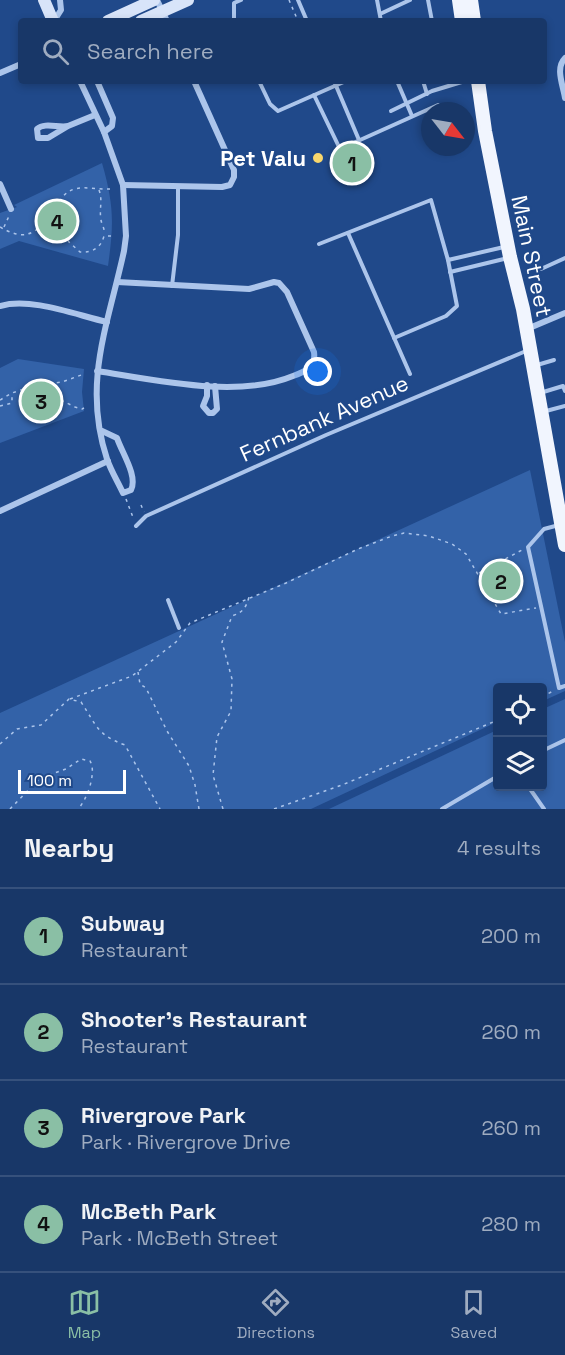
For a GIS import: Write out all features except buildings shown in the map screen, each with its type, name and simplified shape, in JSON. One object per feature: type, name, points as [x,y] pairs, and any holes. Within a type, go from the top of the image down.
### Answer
[{"type":"main road","points":[[459,0],[462,18]]},
{"type":"main road","points":[[471,0],[474,18]]},
{"type":"main road","name":"Main Street","points":[[478,84],[485,131],[542,412],[565,545]]},
{"type":"street","points":[[44,0],[53,18]]},
{"type":"street","points":[[56,18],[61,10],[60,0]]},
{"type":"street","points":[[120,18],[188,0]]},
{"type":"street","points":[[145,18],[160,8]]},
{"type":"street","points":[[565,58],[560,63],[560,70],[565,98]]},
{"type":"street","points":[[0,73],[18,65]]},
{"type":"street","points":[[81,84],[104,132],[123,184],[126,236],[97,371],[96,393],[100,430],[108,461],[123,493],[131,490],[135,483],[133,475],[121,452],[117,438],[100,430]]},
{"type":"street","points":[[98,84],[113,118],[112,126],[104,132]]},
{"type":"street","points":[[123,184],[222,187],[230,185],[234,177],[234,170],[195,84]]},
{"type":"street","points":[[68,126],[44,125],[37,129],[36,134],[42,140],[95,115]]},
{"type":"street","points":[[0,184],[11,209]]},
{"type":"street","points":[[97,371],[183,384],[248,386],[282,381],[312,367],[315,360],[314,352],[287,292],[274,282],[249,289],[117,282]]},
{"type":"street","points":[[0,306],[16,303],[36,305],[107,322]]},
{"type":"street","points":[[526,330],[565,313]]},
{"type":"street","points":[[0,511],[108,461]]},
{"type":"lane","points":[[234,18],[234,3],[241,0]]},
{"type":"lane","points":[[298,0],[306,18]]},
{"type":"lane","points":[[377,0],[381,18]]},
{"type":"lane","points":[[380,14],[410,0]]},
{"type":"lane","points":[[428,0],[431,18]]},
{"type":"lane","points":[[261,84],[270,104],[278,111],[333,84]]},
{"type":"lane","points":[[335,84],[359,140]]},
{"type":"lane","points":[[398,84],[412,116]]},
{"type":"lane","points":[[424,84],[427,94]]},
{"type":"lane","points":[[391,111],[427,94],[456,84]]},
{"type":"lane","points":[[314,95],[340,149],[421,112]]},
{"type":"lane","points":[[172,286],[178,235],[178,186]]},
{"type":"lane","points":[[320,244],[431,200],[448,260],[457,306],[446,316],[394,338]]},
{"type":"lane","points":[[348,233],[410,374]]},
{"type":"lane","points":[[448,260],[509,252]]},
{"type":"lane","points":[[450,272],[509,252]]},
{"type":"lane","points":[[541,269],[565,258]]},
{"type":"lane","name":"Fernbank Avenue","points":[[136,526],[146,516],[327,435],[530,350]]},
{"type":"lane","points":[[533,366],[554,360]]},
{"type":"lane","points":[[538,394],[563,386],[565,391]]},
{"type":"lane","points":[[542,412],[565,406]]},
{"type":"lane","points":[[561,524],[544,529],[528,547],[559,688],[565,686]]},
{"type":"lane","points":[[168,600],[179,628]]},
{"type":"lane","points":[[547,749],[565,740]]},
{"type":"lane","points":[[442,809],[493,779]]},
{"type":"lane","points":[[531,791],[544,809]]},
{"type":"path","points":[[289,0],[297,18]]},
{"type":"path","points":[[58,224],[61,214],[60,201],[65,194],[76,188],[110,189]]},
{"type":"path","points":[[11,209],[8,221],[2,228],[8,232],[28,235],[49,222],[58,224],[69,242],[80,252],[92,251],[98,247],[106,230],[102,222],[102,204],[98,190]]},
{"type":"path","points":[[104,236],[114,236]]},
{"type":"path","points":[[0,400],[33,386],[62,382],[84,374]]},
{"type":"path","points":[[33,386],[75,407],[84,408]]},
{"type":"path","points":[[0,406],[12,403],[12,393]]},
{"type":"path","points":[[123,493],[136,526]]},
{"type":"path","points":[[0,744],[17,729],[40,725],[70,699],[132,676],[176,642],[190,623],[286,583],[358,549],[404,533],[429,536],[452,544],[466,554],[501,614],[540,607]]},
{"type":"path","points":[[478,574],[528,547]]},
{"type":"path","points":[[223,809],[213,775],[217,737],[231,711],[232,679],[222,642],[232,616],[241,613],[247,607],[249,597]]},
{"type":"path","points":[[138,671],[140,684],[146,688],[167,730],[189,765],[199,809]]},
{"type":"path","points":[[547,695],[559,688]]},
{"type":"path","points":[[70,699],[81,702],[101,733],[108,739],[126,745],[160,809]]},
{"type":"path","points":[[274,809],[342,786],[493,722]]},
{"type":"path","points":[[10,809],[40,778],[66,769],[81,759],[90,761],[93,773],[82,805],[78,809]]},
{"type":"shaded area","points":[[102,163],[112,214],[108,266],[19,241],[0,249],[0,213],[17,207],[14,205]]},
{"type":"shaded area","points":[[18,359],[84,369],[82,392],[84,411],[0,443],[0,368]]},
{"type":"shaded area","points":[[530,470],[565,642],[565,691],[547,699],[547,683],[493,683],[493,724],[311,809],[0,809],[0,713]]},
{"type":"shaded area","points":[[565,699],[565,809],[329,809],[493,732],[493,791],[547,791],[547,707]]},
{"type":"place","name":"Pet Valu","points":[[318,158]]},
{"type":"place","name":"Subway","points":[[352,163]]},
{"type":"place","name":"McBeth Park","points":[[57,221]]},
{"type":"place","name":"Rivergrove Park","points":[[41,401]]},
{"type":"place","name":"Shooter's Restaurant","points":[[501,581]]}]
